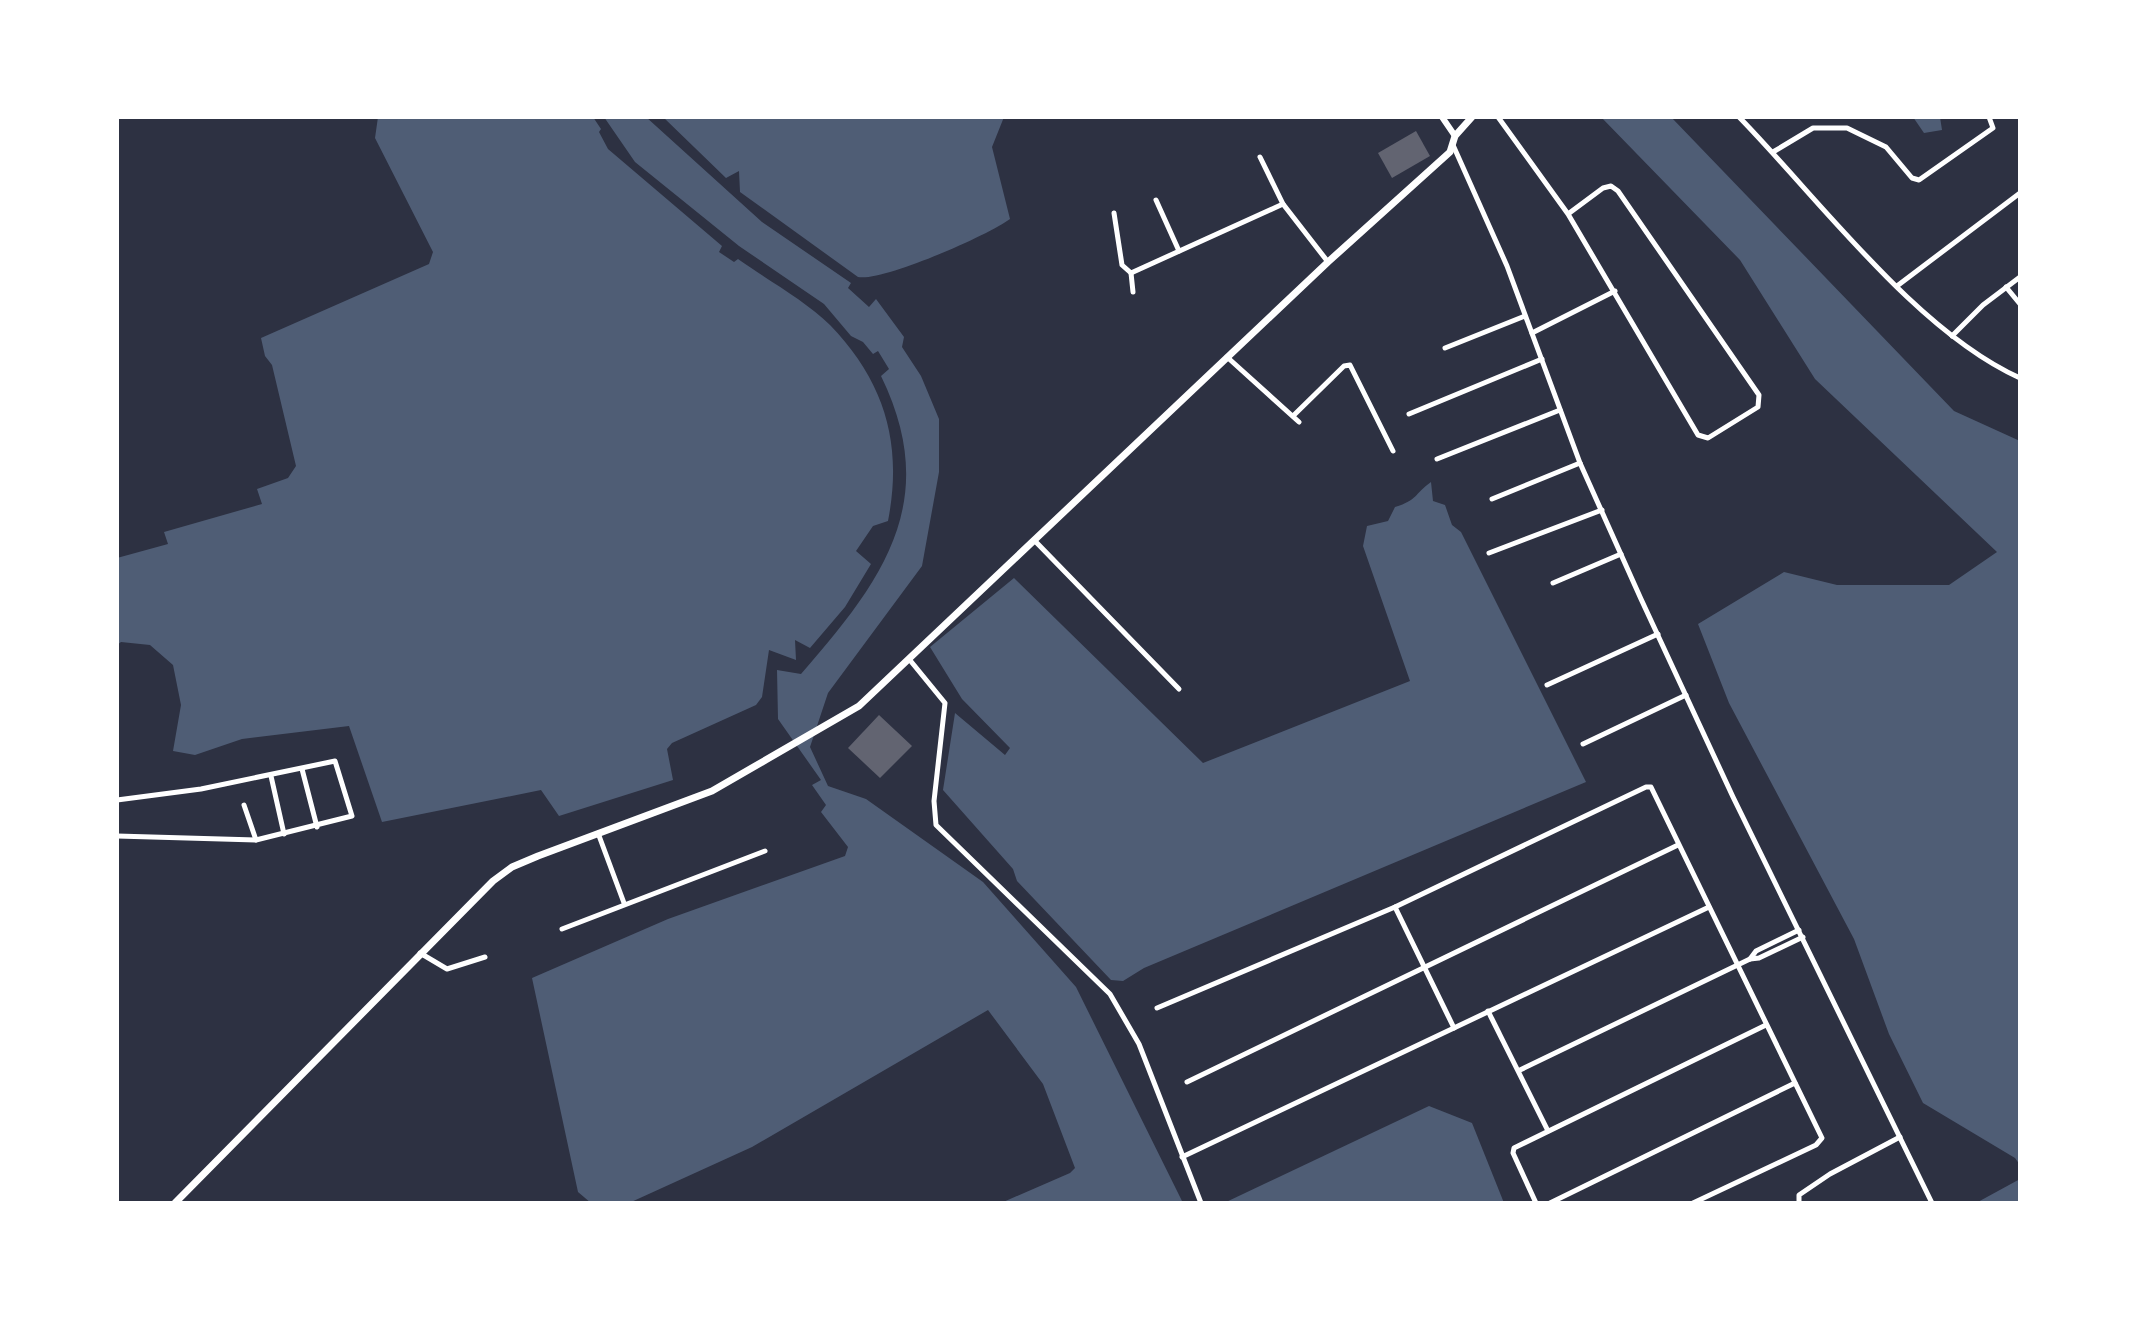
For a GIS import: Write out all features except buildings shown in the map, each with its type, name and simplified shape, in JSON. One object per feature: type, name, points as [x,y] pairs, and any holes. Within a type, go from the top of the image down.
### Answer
[{"type":"main road","points":[[175,1203],[420,953],[493,881],[512,867],[712,791],[776,757],[859,706],[1328,262],[1450,152],[1455,135],[1472,117]]},
{"type":"street","points":[[1442,117],[1455,135]]},
{"type":"street","points":[[1497,117],[1568,214],[1698,435],[1708,438],[1758,407],[1759,395],[1618,191],[1611,186],[1603,188],[1568,214]]},
{"type":"street","points":[[1739,117],[1897,286],[1952,336],[2020,378]]},
{"type":"street","points":[[1773,152],[1805,130],[1822,127],[1847,128],[1886,147],[1912,178],[1919,180],[1993,128],[1989,117]]},
{"type":"street","points":[[1453,145],[1507,266],[1580,463],[1621,554],[1686,695],[1932,1203]]},
{"type":"street","points":[[1260,157],[1283,204],[1328,262]]},
{"type":"street","points":[[1897,286],[2020,193]]},
{"type":"street","points":[[1156,200],[1179,251]]},
{"type":"street","points":[[1131,273],[1283,204]]},
{"type":"street","points":[[1114,213],[1122,265],[1131,273],[1133,292]]},
{"type":"street","points":[[1952,336],[2020,277]]},
{"type":"street","points":[[2006,287],[2020,304]]},
{"type":"street","points":[[1532,333],[1615,291]]},
{"type":"street","points":[[1445,348],[1525,316]]},
{"type":"street","points":[[1227,357],[1299,422]]},
{"type":"street","points":[[1409,414],[1542,359]]},
{"type":"street","points":[[1293,416],[1344,366],[1350,365],[1393,451]]},
{"type":"street","points":[[1437,459],[1560,410]]},
{"type":"street","points":[[1492,499],[1580,463]]},
{"type":"street","points":[[1489,554],[1602,510]]},
{"type":"street","points":[[1034,540],[1179,688]]},
{"type":"street","points":[[1553,583],[1621,554]]},
{"type":"street","points":[[1547,685],[1658,634]]},
{"type":"street","points":[[909,659],[945,703],[934,801],[936,825],[1110,994],[1139,1044],[1201,1203]]},
{"type":"street","points":[[1583,744],[1686,695]]},
{"type":"street","points":[[117,800],[271,776],[335,761],[352,816],[317,827],[256,840],[117,836]]},
{"type":"street","points":[[302,769],[317,827]]},
{"type":"street","points":[[271,776],[284,834]]},
{"type":"street","points":[[1157,1008],[1395,907],[1651,787],[1821,1134],[1820,1142],[1693,1203]]},
{"type":"street","points":[[244,805],[256,840]]},
{"type":"street","points":[[598,833],[624,903]]},
{"type":"street","points":[[1187,1082],[1678,845]]},
{"type":"street","points":[[562,929],[765,851]]},
{"type":"street","points":[[1395,907],[1454,1028]]},
{"type":"street","points":[[1182,1157],[1709,907]]},
{"type":"street","points":[[1750,959],[1756,951],[1799,930]]},
{"type":"street","points":[[1520,1070],[1739,964],[1759,958],[1802,937]]},
{"type":"street","points":[[420,953],[447,969],[485,957]]},
{"type":"street","points":[[1488,1011],[1520,1070],[1548,1131]]},
{"type":"street","points":[[1536,1203],[1513,1151],[1548,1131],[1766,1025]]},
{"type":"street","points":[[1549,1203],[1794,1083]]},
{"type":"street","points":[[1799,1203],[1799,1195],[1830,1174],[1900,1137]]},
{"type":"water","points":[[378,117],[593,117],[601,129],[599,132],[608,149],[722,246],[719,252],[734,262],[738,259],[798,299],[830,325],[849,347],[876,392],[891,440],[893,466],[888,521],[873,526],[856,551],[871,564],[845,607],[810,648],[795,640],[796,660],[769,650],[762,697],[756,705],[672,743],[667,749],[673,780],[559,816],[541,790],[382,822],[349,726],[242,739],[195,755],[173,751],[181,705],[173,665],[150,645],[121,642],[117,645],[117,558],[168,544],[164,532],[262,504],[257,489],[288,478],[296,466],[272,365],[265,356],[261,338],[429,264],[433,252],[375,138]]},
{"type":"water","points":[[604,117],[646,117],[762,222],[851,283],[848,288],[869,307],[876,299],[904,337],[902,347],[921,376],[939,419],[939,472],[922,566],[828,693],[810,747],[828,786],[866,799],[983,882],[1076,987],[1183,1203],[1001,1203],[1070,1173],[1075,1168],[1043,1084],[988,1010],[752,1147],[629,1203],[591,1203],[578,1192],[532,978],[668,919],[845,856],[848,847],[821,812],[826,805],[812,785],[821,780],[778,719],[777,670],[801,674],[857,605],[895,537],[904,500],[906,462],[898,421],[881,376],[889,369],[878,351],[873,354],[863,342],[851,336],[824,304],[739,246],[635,162]]},
{"type":"water","points":[[663,117],[1004,117],[992,147],[1010,219],[959,246],[911,265],[871,277],[858,277],[740,192],[739,171],[726,178]]},
{"type":"water","points":[[1601,117],[1671,117],[1954,411],[2020,441],[2020,1165],[2015,1158],[1923,1103],[1889,1034],[1854,939],[1729,703],[1698,624],[1784,572],[1837,585],[1949,585],[1997,552],[1815,379],[1740,260]]},
{"type":"water","points":[[1913,117],[1940,117],[1942,130],[1924,133]]},
{"type":"water","points":[[1431,482],[1433,501],[1445,505],[1452,525],[1461,532],[1586,782],[1144,968],[1123,981],[1111,980],[1017,881],[1013,869],[943,790],[955,713],[1005,755],[1010,748],[962,699],[930,647],[1014,578],[1203,763],[1410,681],[1363,546],[1367,526],[1388,521],[1395,507],[1412,499]]},
{"type":"water","points":[[1429,1106],[1472,1123],[1504,1203],[1224,1203]]},
{"type":"water","points":[[2020,1179],[2020,1203],[1976,1203]]}]
